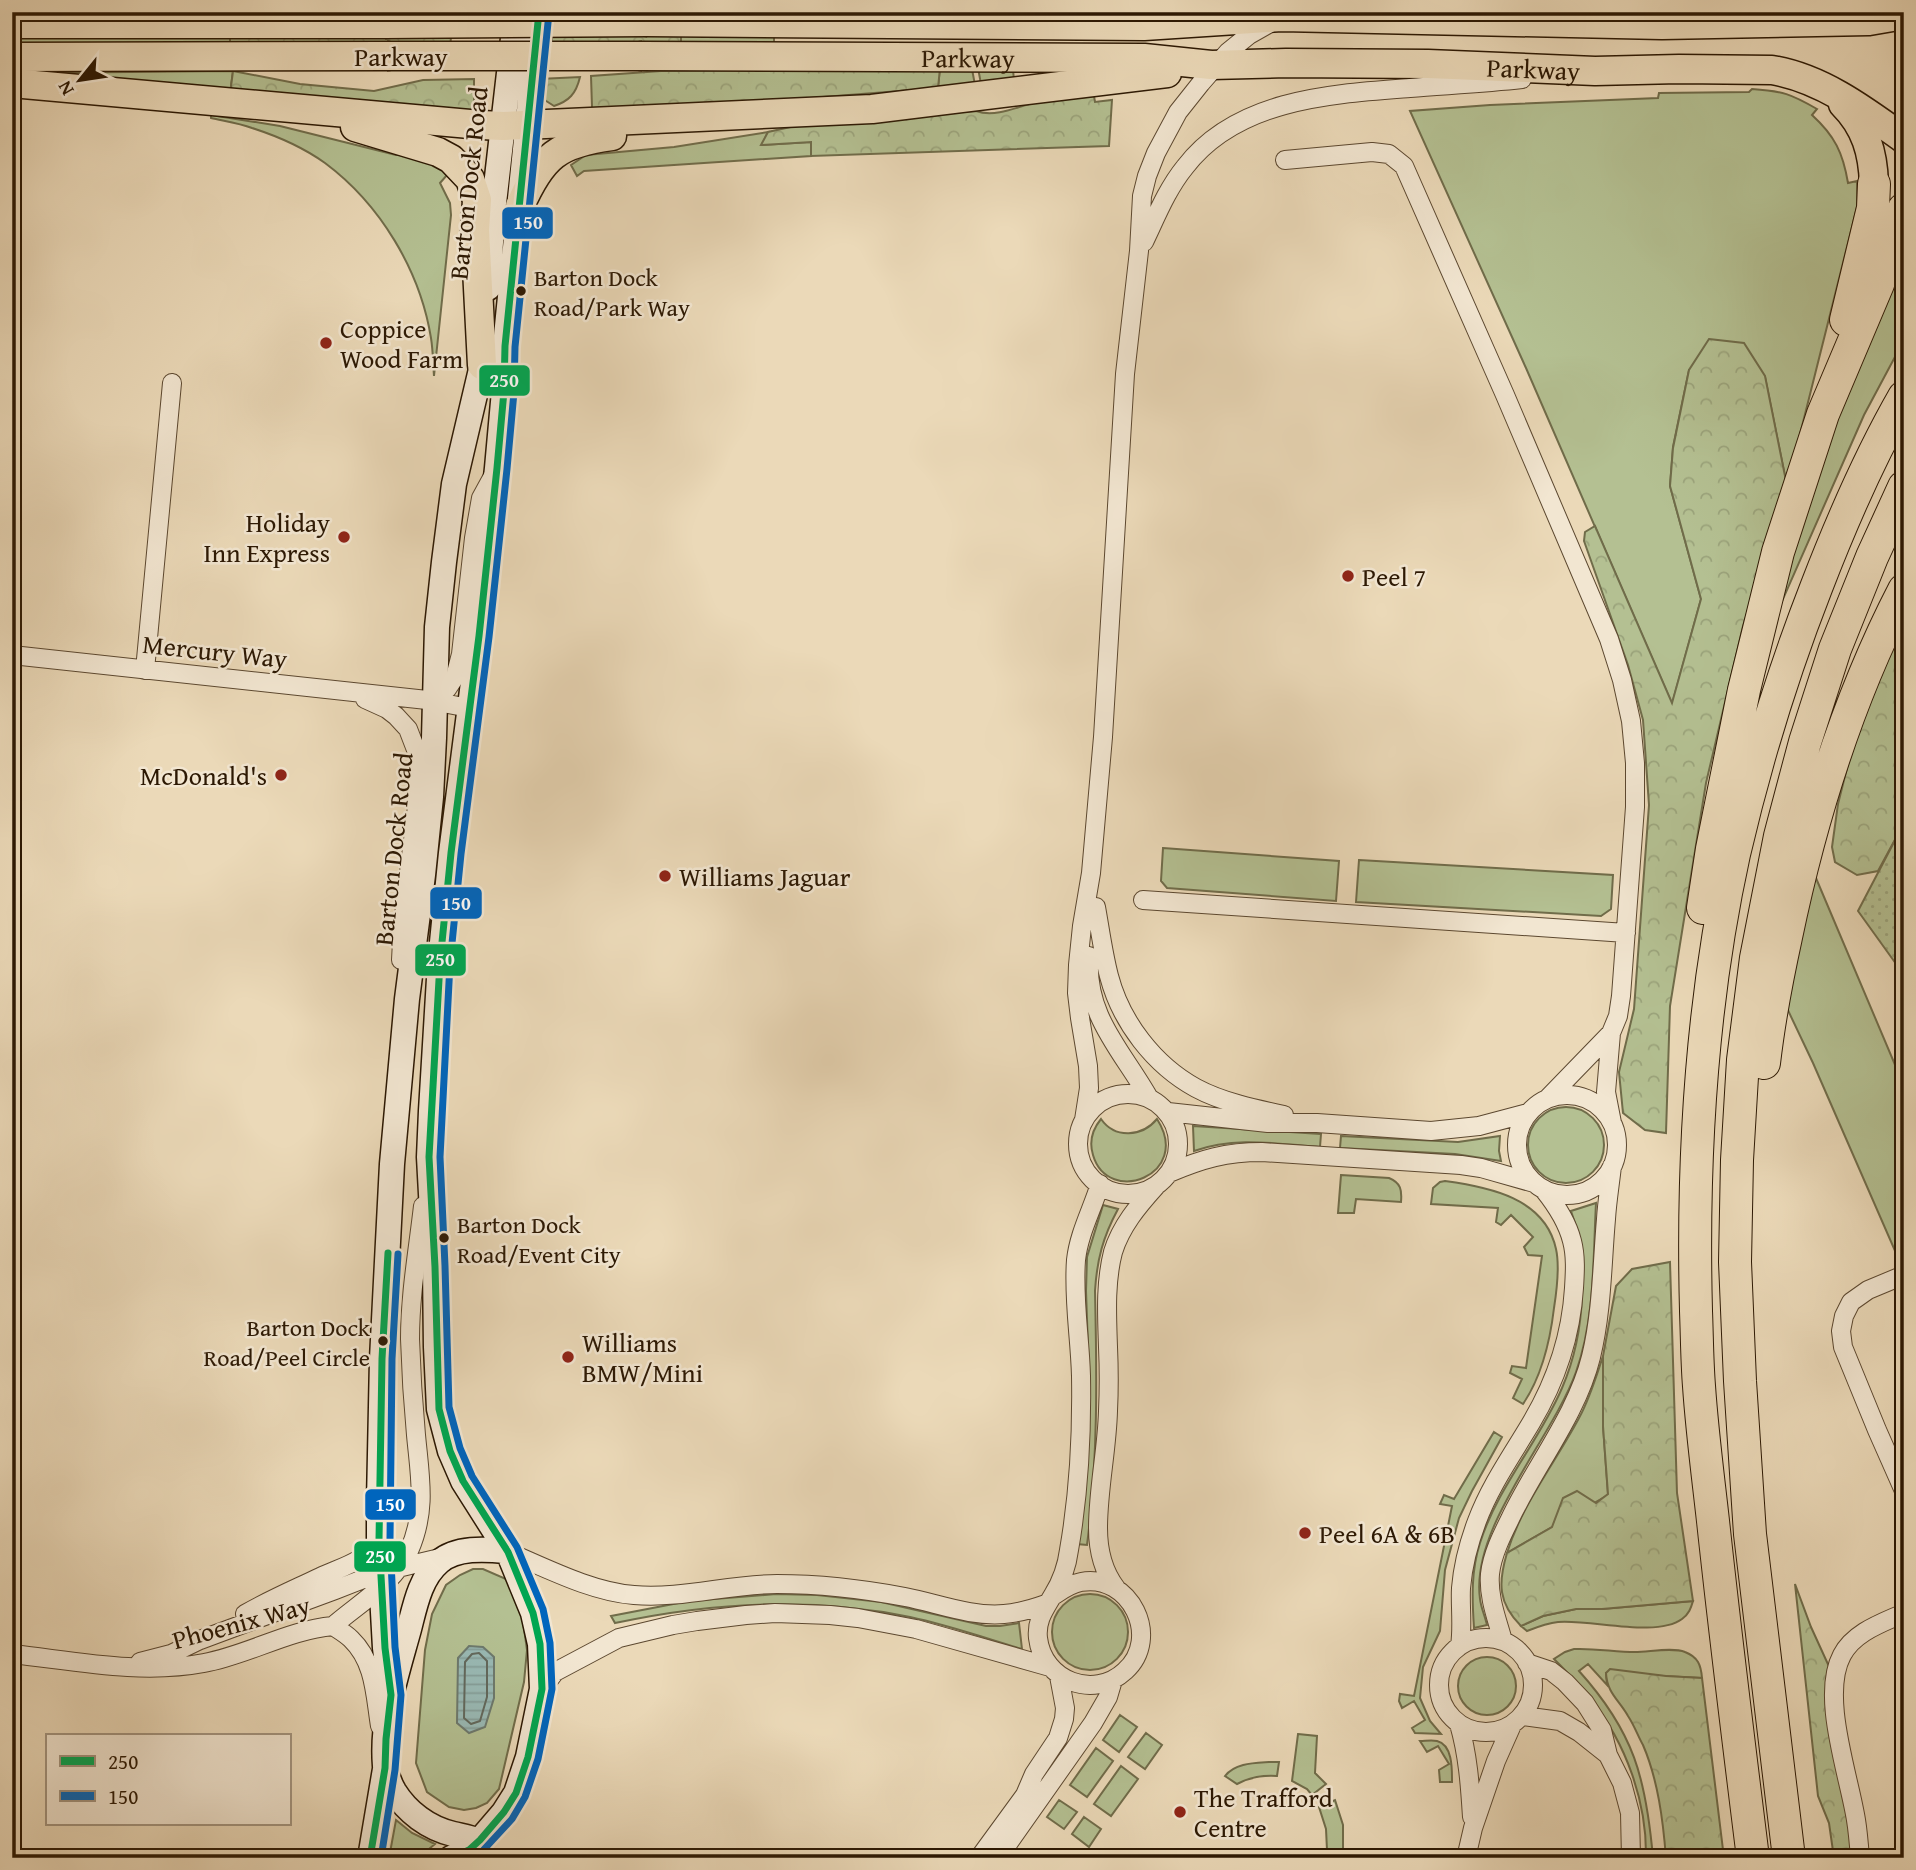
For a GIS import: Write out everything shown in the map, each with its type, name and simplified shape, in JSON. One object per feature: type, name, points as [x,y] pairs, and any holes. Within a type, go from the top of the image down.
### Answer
[{"type":"highway","name":"Parkway","points":[[12,24],[647,22],[1144,26],[1268,14],[1662,25],[1869,21],[1904,15]]},
{"type":"highway","name":"Parkway","points":[[12,57],[642,56],[1095,70],[1214,65],[1428,64],[1595,71],[1772,70],[1810,80],[1859,107],[1904,139]]},
{"type":"highway","points":[[12,83],[515,126],[872,109],[1095,70]]},
{"type":"highway","points":[[1753,1858],[1725,1633],[1699,1387],[1694,1241],[1698,1130],[1698,976],[1712,849],[1744,690],[1778,552],[1823,414],[1873,208],[1873,163],[1868,143],[1860,123],[1831,92]]},
{"type":"highway","points":[[295,109],[438,152],[451,159],[470,179],[477,200],[475,230],[482,365]]},
{"type":"highway","points":[[520,206],[530,183],[544,164],[557,153],[586,139],[795,113]]},
{"type":"highway","points":[[1823,414],[1878,284],[1904,209]]},
{"type":"highway","points":[[1698,1130],[1705,1035],[1719,940],[1734,856],[1755,771],[1775,701],[1834,541],[1904,397]]},
{"type":"highway","points":[[1789,1858],[1750,1534],[1740,1381],[1735,1262],[1742,1060],[1756,958],[1780,836],[1805,742],[1835,649],[1872,557],[1904,488]]},
{"type":"highway","points":[[1735,1262],[1750,1186],[1778,974],[1806,849],[1853,705],[1886,623],[1904,590]]},
{"type":"main road","name":"Barton Dock Road","points":[[478,1841],[504,1812],[516,1793],[528,1757],[542,1689],[540,1644],[533,1612],[507,1552],[463,1481],[450,1451],[439,1409],[429,1157],[440,962],[497,468],[505,346],[520,206],[515,126],[516,12]]},
{"type":"main road","name":"Barton Dock Road","points":[[391,1695],[385,1648],[387,1576],[379,1540],[382,1359],[392,1164],[406,1008],[423,875],[434,738],[423,700],[435,674],[437,627],[454,484],[482,365],[493,212],[515,126],[539,12]]},
{"type":"main road","points":[[370,1858],[385,1764],[391,1695],[414,1608],[428,1573],[446,1557],[468,1551],[488,1549],[507,1552]]},
{"type":"main road","points":[[385,1764],[393,1790],[419,1819],[435,1829],[478,1841],[469,1850],[451,1858]]},
{"type":"street","points":[[1268,14],[1249,35],[1214,65],[1178,112],[1156,153],[1142,196],[1139,251],[1125,374],[1104,725],[1091,873],[1078,965],[1077,993],[1089,1088],[1080,1134],[1082,1162],[1089,1174],[1100,1184],[1110,1190],[1133,1193],[1145,1191],[1162,1179],[1204,1158],[1232,1153],[1262,1152],[1461,1165],[1481,1168],[1559,1194],[1575,1194],[1590,1189],[1603,1180],[1612,1167]]},
{"type":"street","points":[[1139,251],[1185,167],[1216,136],[1263,112],[1297,101],[1342,93],[1595,71]]},
{"type":"street","points":[[1285,160],[1372,152],[1389,154],[1404,166],[1590,591],[1622,680],[1631,721],[1635,807],[1621,996],[1618,1016],[1611,1032],[1606,1092],[1616,1152],[1606,1221],[1601,1294],[1591,1357],[1581,1387],[1516,1504],[1493,1558],[1490,1588],[1503,1641]]},
{"type":"street","points":[[145,670],[172,383]]},
{"type":"street","points":[[423,700],[447,689],[455,677],[461,654],[481,498],[497,468]]},
{"type":"street","name":"Mercury Way","points":[[12,655],[423,700],[469,708]]},
{"type":"street","points":[[352,693],[396,716],[408,729],[418,755],[418,798],[401,958],[406,1008]]},
{"type":"street","points":[[1091,873],[1109,975],[1118,1003],[1151,1053],[1173,1073],[1198,1089],[1256,1109],[1317,1123]]},
{"type":"street","points":[[1143,900],[1626,933]]},
{"type":"street","points":[[1096,907],[1088,965],[1091,988],[1113,1044],[1149,1098]]},
{"type":"street","points":[[1548,1098],[1611,1032]]},
{"type":"street","points":[[1084,1120],[1091,1110],[1112,1096],[1137,1094],[1149,1098],[1168,1112],[1178,1143],[1176,1158],[1162,1179],[1134,1210],[1123,1229],[1109,1272],[1108,1414],[1098,1528],[1103,1565],[1115,1588]]},
{"type":"street","points":[[1461,1646],[1461,1587],[1469,1545],[1493,1489],[1549,1390],[1568,1338],[1573,1296],[1574,1252],[1566,1225],[1559,1209],[1524,1171],[1518,1157],[1516,1141],[1520,1126],[1537,1104],[1563,1094],[1592,1101],[1604,1111],[1612,1123]]},
{"type":"street","points":[[1168,1112],[1268,1123],[1317,1123],[1431,1131],[1479,1126],[1528,1113]]},
{"type":"street","points":[[333,1626],[409,1552],[420,1513],[421,1471],[412,1388],[410,1337],[412,1289],[429,1157]]},
{"type":"street","points":[[979,1858],[1025,1795],[1034,1774],[1058,1738],[1064,1719],[1065,1708],[1054,1672],[1041,1653],[1037,1637],[1039,1620],[1065,1570],[1069,1552],[1079,1453],[1081,1373],[1076,1294],[1077,1257],[1080,1239],[1100,1184]]},
{"type":"street","points":[[1904,1275],[1868,1290],[1851,1302],[1841,1331],[1843,1347],[1904,1491]]},
{"type":"street","points":[[123,1667],[171,1654],[200,1640],[281,1596],[351,1565],[364,1557],[379,1540]]},
{"type":"street","points":[[507,1552],[593,1587],[632,1595],[673,1596],[776,1584],[820,1585],[870,1591],[979,1614],[1022,1612],[1049,1600],[1067,1587],[1083,1582],[1100,1582],[1125,1595],[1135,1608],[1141,1624],[1141,1640],[1136,1656],[1127,1670],[1114,1680],[1100,1685],[1072,1683],[1054,1672],[916,1629],[803,1613],[720,1617],[619,1638],[555,1672],[542,1689]]},
{"type":"street","points":[[200,1640],[335,1590],[446,1557]]},
{"type":"street","points":[[1860,1858],[1856,1821],[1835,1714],[1835,1675],[1842,1654],[1854,1639],[1904,1613]]},
{"type":"street","name":"Phoenix Way","points":[[12,1654],[123,1667],[169,1669],[207,1663],[295,1634],[333,1626],[352,1640],[368,1662],[385,1764]]},
{"type":"street","points":[[1466,1858],[1473,1828],[1496,1761],[1517,1720],[1530,1704],[1533,1690],[1527,1662],[1514,1647],[1488,1638],[1461,1646],[1449,1656],[1439,1684],[1448,1713],[1459,1724],[1485,1732],[1499,1731],[1517,1720],[1560,1721],[1608,1755]]},
{"type":"street","points":[[1527,1662],[1551,1671],[1565,1682],[1585,1703],[1602,1730],[1608,1755],[1622,1783],[1630,1814],[1631,1858]]},
{"type":"street","points":[[998,1858],[1093,1723],[1114,1680]]},
{"type":"street","points":[[1459,1724],[1466,1745],[1473,1828]]},
{"type":"green space","points":[[681,35],[774,35],[774,45],[681,47]]},
{"type":"green space","points":[[681,35],[681,47],[552,47],[552,36]]},
{"type":"green space","points":[[451,37],[450,48],[230,48],[230,38]]},
{"type":"green space","points":[[12,38],[230,38],[230,48],[12,48]]},
{"type":"green space","points":[[940,68],[972,69],[975,85],[938,88]]},
{"type":"green space","points":[[940,68],[938,88],[595,115],[592,107],[591,76],[661,71]]},
{"type":"green space","points":[[978,68],[1013,70],[1014,80],[981,84]]},
{"type":"green space","points":[[233,71],[230,94],[26,73]]},
{"type":"green space","points":[[233,71],[300,84],[374,91],[423,80],[474,79],[474,115],[230,94]]},
{"type":"green space","points":[[580,77],[574,92],[559,104],[554,106],[537,95],[539,79]]},
{"type":"green space","points":[[1752,89],[1786,94],[1817,109],[1812,115],[1827,130],[1837,146],[1848,183],[1857,181],[1857,207],[1787,486],[1765,377],[1689,370],[1673,447],[1670,486],[1701,599],[1672,704],[1526,368],[1410,111],[1658,98],[1659,93],[1749,92]]},
{"type":"green space","points":[[1094,96],[1095,102],[1112,100],[1109,146],[811,156],[811,142],[761,145],[768,132],[813,122],[976,111],[996,113],[1036,102]]},
{"type":"green space","points":[[211,115],[280,126],[409,156],[430,163],[448,174],[440,183],[450,203],[451,215],[434,376],[431,338],[418,288],[394,240],[363,198],[325,163],[308,152],[271,135],[211,118]]},
{"type":"green space","points":[[768,132],[762,145],[811,142],[811,156],[584,171],[577,176],[571,165],[586,155],[674,147]]},
{"type":"green space","points":[[1904,240],[1904,340],[1864,415],[1772,624],[1817,471]]},
{"type":"green space","points":[[1709,339],[1744,343],[1765,376],[1787,486],[1743,626],[1706,783],[1670,1006],[1666,1133],[1645,1130],[1623,1113],[1619,1072],[1634,1009],[1649,805],[1643,720],[1628,665],[1584,541],[1585,532],[1595,526],[1672,703],[1701,599],[1670,486],[1673,448],[1689,370]]},
{"type":"green space","points":[[1904,614],[1904,823],[1878,871],[1857,875],[1835,862],[1832,847],[1838,804],[1862,708]]},
{"type":"green space","points":[[1904,823],[1904,975],[1858,911]]},
{"type":"green space","points":[[1163,848],[1339,861],[1336,901],[1167,888],[1161,881]]},
{"type":"green space","points":[[1359,860],[1613,875],[1611,909],[1601,916],[1356,902]]},
{"type":"green space","points":[[1813,871],[1904,1086],[1904,1258],[1899,1260],[1785,1004]]},
{"type":"green space","points":[[1566,1107],[1580,1110],[1593,1118],[1601,1131],[1604,1145],[1601,1159],[1593,1172],[1580,1180],[1566,1183],[1552,1180],[1539,1172],[1531,1159],[1528,1145],[1531,1131],[1539,1118],[1552,1110]]},
{"type":"green space","points":[[1101,1119],[1114,1130],[1129,1133],[1144,1129],[1157,1119],[1165,1139],[1164,1156],[1157,1169],[1144,1178],[1129,1181],[1114,1179],[1102,1171],[1091,1145],[1093,1132]]},
{"type":"green space","points":[[1193,1126],[1321,1134],[1320,1147],[1241,1142],[1194,1151]]},
{"type":"green space","points":[[1341,1136],[1458,1142],[1500,1136],[1501,1161],[1455,1154],[1340,1148]]},
{"type":"green space","points":[[1341,1175],[1389,1178],[1400,1187],[1401,1202],[1356,1199],[1354,1213],[1338,1213]]},
{"type":"green space","points":[[1445,1181],[1497,1192],[1528,1207],[1550,1232],[1556,1249],[1558,1278],[1550,1333],[1540,1370],[1523,1404],[1513,1398],[1522,1379],[1510,1373],[1512,1366],[1526,1368],[1542,1256],[1528,1255],[1524,1247],[1533,1237],[1511,1215],[1501,1225],[1496,1222],[1498,1208],[1431,1204],[1433,1188]]},
{"type":"green space","points":[[1596,1203],[1590,1310],[1582,1352],[1565,1398],[1515,1484],[1487,1543],[1480,1572],[1480,1599],[1487,1625],[1474,1628],[1473,1585],[1480,1543],[1497,1502],[1553,1408],[1567,1377],[1579,1331],[1582,1262],[1571,1211]]},
{"type":"green space","points":[[1103,1205],[1118,1209],[1102,1248],[1096,1279],[1095,1450],[1087,1545],[1077,1544],[1089,1376],[1087,1257]]},
{"type":"green space","points":[[1670,1262],[1677,1493],[1693,1601],[1576,1609],[1543,1616],[1521,1626],[1508,1609],[1502,1592],[1502,1574],[1507,1553],[1552,1527],[1563,1498],[1577,1491],[1596,1503],[1608,1494],[1603,1426],[1603,1356],[1616,1286],[1632,1269]]},
{"type":"green space","points":[[1603,1356],[1603,1426],[1608,1495],[1507,1553],[1530,1501],[1583,1410]]},
{"type":"green space","points":[[1494,1432],[1502,1437],[1459,1518],[1445,1570],[1440,1631],[1423,1667],[1420,1698],[1430,1721],[1441,1734],[1415,1733],[1412,1728],[1425,1720],[1414,1701],[1402,1708],[1399,1701],[1400,1694],[1414,1696],[1452,1506],[1440,1504],[1444,1495],[1454,1499]]},
{"type":"green space","points":[[473,1569],[483,1569],[506,1579],[522,1614],[527,1650],[524,1682],[499,1789],[487,1803],[464,1810],[449,1807],[427,1792],[416,1763],[425,1650],[432,1614],[446,1585]]},
{"type":"green space","points":[[1795,1584],[1832,1673],[1855,1858],[1834,1858],[1829,1823],[1818,1796]]},
{"type":"green space","points":[[776,1594],[817,1595],[881,1602],[986,1626],[1019,1623],[1022,1649],[924,1620],[836,1606],[725,1606],[615,1623],[611,1616],[689,1601]]},
{"type":"green space","points":[[1090,1594],[1104,1597],[1117,1605],[1125,1618],[1128,1632],[1125,1646],[1117,1659],[1104,1667],[1090,1670],[1076,1667],[1063,1659],[1055,1646],[1052,1632],[1055,1618],[1063,1605],[1076,1597]]},
{"type":"green space","points":[[1693,1601],[1682,1619],[1656,1627],[1558,1622],[1527,1631],[1521,1626],[1543,1616],[1576,1609]]},
{"type":"green space","points":[[1574,1649],[1680,1651],[1693,1656],[1700,1665],[1702,1678],[1606,1673],[1607,1685],[1588,1664],[1579,1671],[1613,1715],[1634,1757],[1646,1804],[1653,1858],[1646,1858],[1643,1816],[1624,1754],[1603,1717],[1554,1659]]},
{"type":"green space","points":[[1481,1657],[1493,1657],[1508,1665],[1516,1680],[1516,1692],[1508,1707],[1493,1715],[1481,1715],[1466,1707],[1458,1692],[1458,1680],[1466,1665]]},
{"type":"green space","points":[[1610,1669],[1702,1678],[1724,1858],[1666,1858],[1652,1772],[1634,1727],[1609,1686],[1606,1673]]},
{"type":"green space","points":[[1120,1715],[1137,1727],[1119,1752],[1103,1740]]},
{"type":"green space","points":[[1146,1733],[1162,1745],[1145,1769],[1128,1757]]},
{"type":"green space","points":[[1298,1734],[1317,1736],[1315,1773],[1326,1784],[1312,1795],[1292,1781]]},
{"type":"green space","points":[[1420,1741],[1437,1741],[1446,1747],[1449,1753],[1452,1782],[1440,1782],[1439,1770],[1449,1764],[1438,1746],[1427,1752]]},
{"type":"green space","points":[[1096,1748],[1113,1761],[1087,1797],[1070,1785]]},
{"type":"green space","points":[[1279,1762],[1277,1776],[1256,1777],[1237,1784],[1225,1776],[1239,1766]]},
{"type":"green space","points":[[1121,1766],[1138,1779],[1111,1816],[1094,1804]]},
{"type":"green space","points":[[1059,1800],[1077,1812],[1064,1829],[1047,1817]]},
{"type":"green space","points":[[1335,1800],[1343,1825],[1343,1853],[1327,1850],[1326,1829],[1319,1807]]},
{"type":"green space","points":[[1084,1817],[1101,1829],[1089,1847],[1072,1834]]},
{"type":"green space","points":[[396,1820],[412,1833],[435,1844],[418,1858],[389,1858]]},
{"type":"water","points":[[469,1646],[483,1647],[494,1657],[494,1698],[485,1727],[469,1733],[457,1723],[458,1658]]},
{"type":"transit line","name":"250","points":[[452,1858],[469,1850],[480,1840],[516,1793],[528,1757],[542,1689],[540,1644],[533,1613],[508,1552],[463,1481],[450,1451],[439,1409],[429,1157],[440,962],[497,468],[505,346],[539,12]]},
{"type":"transit line","name":"150","points":[[476,1858],[512,1819],[525,1797],[538,1759],[552,1689],[550,1643],[543,1609],[517,1547],[472,1476],[460,1448],[449,1407],[440,1157],[450,963],[507,469],[515,347],[549,13]]},
{"type":"transit line","name":"250","points":[[370,1858],[385,1768],[391,1695],[385,1648],[379,1540],[382,1359],[388,1253]]},
{"type":"transit line","name":"150","points":[[381,1858],[395,1770],[401,1695],[395,1647],[390,1540],[392,1359],[398,1254]]},
{"type":"place","name":"Barton Dock Road/Park Way","points":[[521,291]]},
{"type":"place","name":"Coppice Wood Farm","points":[[326,343]]},
{"type":"place","name":"Holiday Inn Express","points":[[344,537]]},
{"type":"place","name":"Peel 7","points":[[1348,576]]},
{"type":"place","name":"McDonald's","points":[[281,775]]},
{"type":"place","name":"Williams Jaguar","points":[[665,876]]},
{"type":"place","name":"Barton Dock Road/Event City","points":[[444,1238]]},
{"type":"place","name":"Barton Dock Road/Peel Circle","points":[[383,1341]]},
{"type":"place","name":"Williams BMW/Mini","points":[[568,1357]]},
{"type":"place","name":"Peel 6A & 6B","points":[[1305,1533]]},
{"type":"place","name":"The Trafford Centre","points":[[1180,1812]]}]
